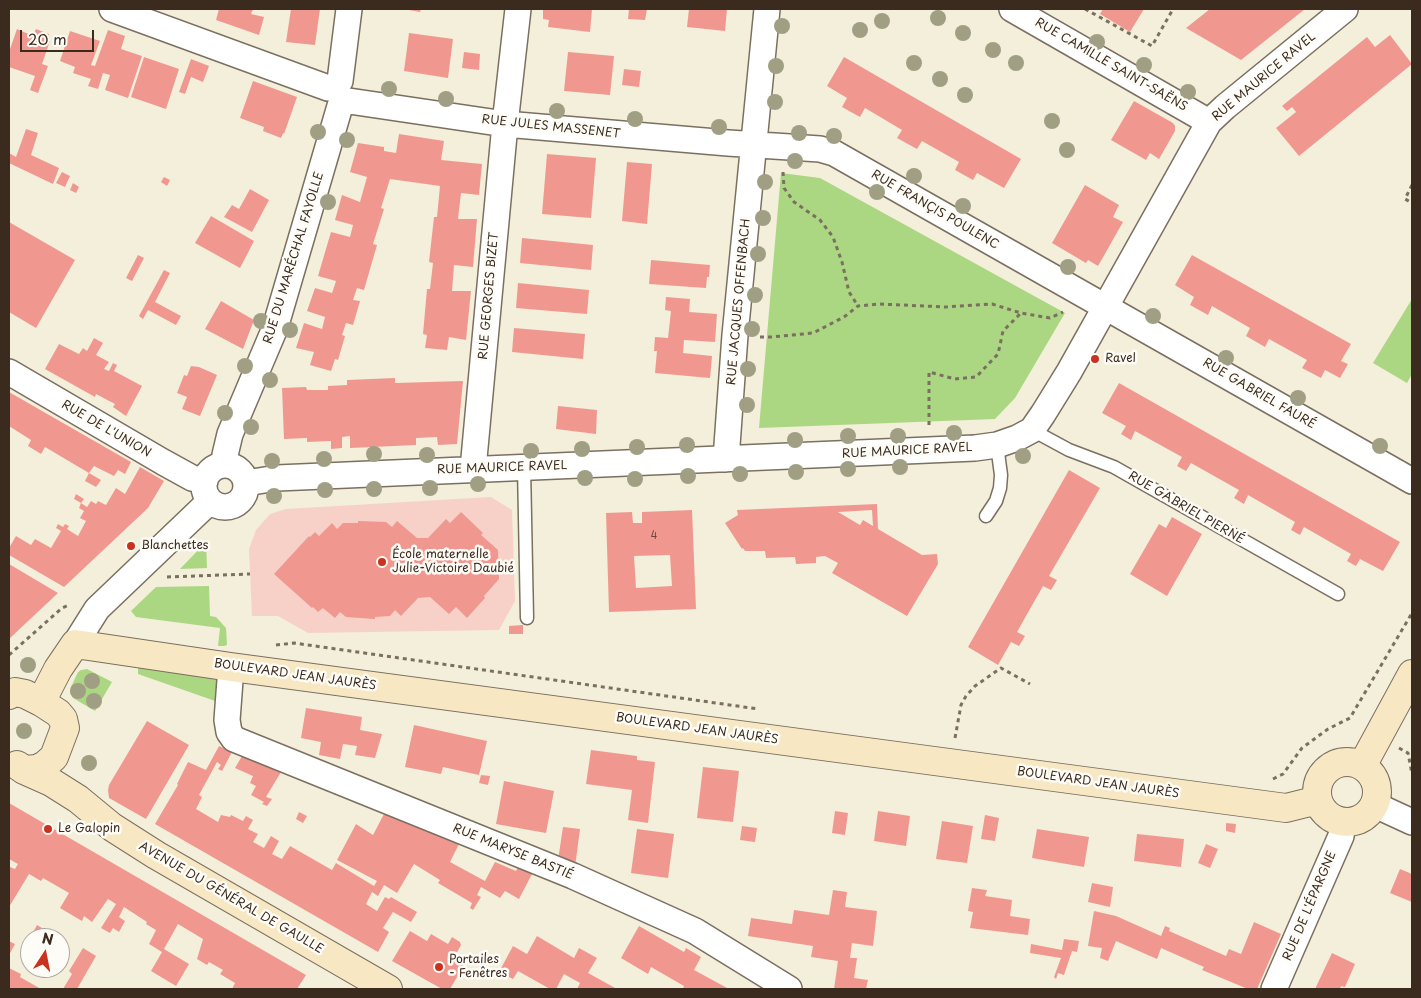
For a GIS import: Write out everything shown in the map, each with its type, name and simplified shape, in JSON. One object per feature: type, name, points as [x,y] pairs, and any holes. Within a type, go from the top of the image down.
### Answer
[{"type":"street","name":"RUE JULES MASSENET","points":[[112,9],[339,94],[505,124],[754,145]]},
{"type":"street","name":"RUE DU MARÉCHAL FAYOLLE","points":[[226,465],[225,455],[230,434],[275,328],[339,94],[349,9]]},
{"type":"street","name":"RUE GEORGES BIZET","points":[[473,469],[505,124],[518,9]]},
{"type":"street","name":"RUE JACQUES OFFENBACH","points":[[726,459],[735,335],[767,9]]},
{"type":"street","name":"RUE CAMILLE SAINT-SAËNS","points":[[1012,9],[1209,122]]},
{"type":"street","name":"RUE MAURICE RAVEL","points":[[246,483],[277,478],[928,451],[997,445],[1017,438],[1032,430],[1044,414],[1209,122],[1345,9]]},
{"type":"street","name":"RUE FRANÇIS POULENC","points":[[754,145],[820,149],[834,153],[1106,307]]},
{"type":"street","name":"RUE GABRIEL FAURÉ","points":[[1106,307],[1412,481]]},
{"type":"street","name":"RUE DE L'UNION","points":[[9,372],[192,478],[208,491]]},
{"type":"street","points":[[226,465],[239,470],[244,476],[246,483],[245,494],[242,500],[233,506],[221,507],[208,491],[208,475],[213,469],[226,465]]},
{"type":"street","points":[[41,702],[58,669],[97,609],[129,578],[208,491]]},
{"type":"street","name":"BOULEVARD JEAN JAURÈS","points":[[75,644],[231,667],[1286,808],[1318,800]]},
{"type":"street","name":"RUE MARYSE BASTIÉ","points":[[231,667],[227,720],[229,732],[234,739],[573,876],[695,931],[789,989]]},
{"type":"street","points":[[1362,766],[1412,674]]},
{"type":"street","points":[[9,695],[15,692],[25,694],[41,702],[58,713],[63,719],[65,728],[54,757],[45,765],[37,769],[16,765]]},
{"type":"street","points":[[62,737],[65,760],[78,799]]},
{"type":"street","points":[[1342,762],[1352,762],[1362,766],[1369,771],[1378,787],[1375,805],[1370,813],[1362,819],[1352,822],[1334,820],[1327,814],[1318,800],[1317,790],[1320,780],[1333,765],[1342,762]]},
{"type":"street","name":"AVENUE DU GÉNÉRAL DE GAULLE","points":[[16,765],[51,782],[78,799],[112,827],[156,856],[388,989]]},
{"type":"street","points":[[1375,805],[1412,822]]},
{"type":"street","name":"RUE DE L'ÉPARGNE","points":[[1274,989],[1341,836],[1343,822]]},
{"type":"lane","name":"RUE GABRIEL PIERNÉ","points":[[1032,430],[1069,450],[1114,467],[1338,594]]},
{"type":"lane","points":[[986,516],[996,501],[1000,488],[1002,475],[997,445]]},
{"type":"lane","points":[[524,467],[527,618]]},
{"type":"path","points":[[1085,9],[1152,46],[1173,9]]},
{"type":"path","points":[[1095,14],[1098,9]]},
{"type":"path","points":[[782,146],[784,188],[794,202],[820,220],[833,237],[842,262],[849,292],[858,306]]},
{"type":"path","points":[[1412,185],[1404,199],[1412,203]]},
{"type":"path","points":[[735,335],[772,337],[812,333],[844,317],[858,306],[879,304],[946,307],[992,304],[1020,313],[1050,318],[1070,308],[1080,292]]},
{"type":"path","points":[[928,451],[929,372],[955,378],[976,377],[998,354],[1003,331],[1020,313]]},
{"type":"path","points":[[129,578],[250,574]]},
{"type":"path","points":[[1269,781],[1283,774],[1302,748],[1328,729],[1350,718],[1412,613]]},
{"type":"path","points":[[268,646],[294,643],[768,710]]},
{"type":"path","points":[[951,764],[961,705],[974,686],[1002,668],[1030,684]]},
{"type":"path","points":[[946,735],[955,736]]},
{"type":"shaded area","name":"École maternelle Julie-Victoire Daubié","points":[[491,497],[512,510],[515,601],[499,630],[308,633],[278,616],[252,616],[249,549],[256,530],[270,514],[286,509]]},
{"type":"green space","points":[[781,173],[820,178],[1065,313],[1015,398],[995,419],[759,428]]},
{"type":"green space","points":[[1412,299],[1412,374],[1407,383],[1373,363]]},
{"type":"green space","points":[[206,542],[207,568],[180,569]]},
{"type":"green space","points":[[209,586],[210,616],[216,617],[226,628],[227,645],[224,646],[218,646],[220,628],[136,617],[131,611],[156,587]]},
{"type":"green space","points":[[138,666],[220,679],[218,702],[138,674]]},
{"type":"green space","points":[[87,669],[112,682],[95,711],[73,698],[70,693],[78,672]]},
{"type":"building","points":[[219,9],[253,9],[251,14],[264,17],[259,35],[216,20]]},
{"type":"building","points":[[291,9],[320,9],[315,45],[286,42]]},
{"type":"building","points":[[403,9],[421,9],[420,12]]},
{"type":"building","points":[[543,9],[592,9],[590,32],[548,27],[549,20],[543,19]]},
{"type":"building","points":[[629,9],[647,9],[645,20],[628,19]]},
{"type":"building","points":[[689,9],[727,9],[725,31],[687,27]]},
{"type":"building","points":[[1103,9],[1144,9],[1130,32],[1100,14]]},
{"type":"building","points":[[1210,9],[1305,9],[1241,60],[1186,28]]},
{"type":"building","points":[[17,29],[33,36],[36,29],[49,34],[47,41],[50,41],[42,64],[48,66],[38,93],[30,90],[35,76],[9,67],[9,52]]},
{"type":"building","points":[[108,30],[125,36],[121,49],[142,56],[128,98],[105,90],[110,75],[103,73],[98,89],[88,86],[91,79],[73,73],[75,67],[60,61],[70,31],[100,41],[91,65],[95,66]]},
{"type":"building","points":[[409,33],[453,39],[448,78],[404,71]]},
{"type":"building","points":[[1390,35],[1412,64],[1299,156],[1276,128],[1296,112],[1292,107],[1287,111],[1282,106],[1367,37],[1375,47]]},
{"type":"building","points":[[464,52],[480,54],[479,70],[462,68]]},
{"type":"building","points":[[568,52],[614,56],[610,95],[564,91]]},
{"type":"building","points":[[144,57],[179,69],[166,109],[131,97]]},
{"type":"building","points":[[844,57],[1021,159],[1004,188],[977,173],[973,180],[955,170],[959,162],[922,141],[917,149],[897,138],[902,130],[865,108],[860,117],[842,107],[847,98],[827,86]]},
{"type":"building","points":[[191,59],[209,66],[203,82],[191,77],[185,94],[179,92]]},
{"type":"building","points":[[624,69],[641,71],[639,87],[622,85]]},
{"type":"building","points":[[253,81],[297,97],[281,138],[263,131],[264,127],[240,118]]},
{"type":"building","points":[[1134,101],[1173,123],[1175,126],[1175,131],[1159,159],[1150,153],[1146,160],[1111,140]]},
{"type":"building","points":[[26,129],[38,133],[31,155],[59,168],[53,184],[9,163],[9,153],[16,157]]},
{"type":"building","points":[[399,134],[444,141],[441,160],[482,164],[479,195],[461,193],[458,219],[477,219],[473,267],[454,265],[452,291],[471,291],[466,340],[449,337],[447,350],[425,348],[427,335],[423,334],[427,289],[430,289],[433,263],[429,262],[440,186],[390,179],[381,208],[384,209],[373,244],[377,245],[364,290],[357,288],[353,300],[360,301],[353,325],[346,323],[342,335],[345,336],[338,360],[335,359],[331,371],[310,365],[314,352],[296,348],[304,323],[322,329],[325,317],[307,311],[315,288],[332,293],[336,281],[318,276],[331,232],[350,237],[353,225],[335,220],[342,195],[360,202],[367,177],[350,172],[358,143],[384,147],[384,151],[396,153]]},
{"type":"building","points":[[547,154],[596,158],[591,218],[542,214]]},
{"type":"building","points":[[627,162],[652,164],[647,224],[622,221]]},
{"type":"building","points":[[62,172],[70,176],[65,187],[56,183]]},
{"type":"building","points":[[164,177],[170,180],[167,186],[161,182]]},
{"type":"building","points":[[73,183],[79,187],[76,193],[70,190]]},
{"type":"building","points":[[1085,185],[1119,205],[1113,217],[1123,222],[1098,266],[1088,260],[1086,263],[1052,243]]},
{"type":"building","points":[[250,189],[269,200],[252,232],[224,217],[232,205],[239,209]]},
{"type":"building","points":[[211,216],[254,241],[240,268],[195,243]]},
{"type":"building","points":[[9,222],[75,260],[36,328],[9,312]]},
{"type":"building","points":[[522,238],[593,245],[591,270],[520,263]]},
{"type":"building","points":[[138,255],[144,258],[132,281],[126,278]]},
{"type":"building","points":[[1192,255],[1351,344],[1341,361],[1348,364],[1340,378],[1325,370],[1321,378],[1302,368],[1307,360],[1269,339],[1265,347],[1246,336],[1250,328],[1212,306],[1208,315],[1190,305],[1194,297],[1175,285]]},
{"type":"building","points":[[651,260],[710,265],[706,288],[649,284]]},
{"type":"building","points":[[164,270],[170,273],[155,302],[181,316],[176,325],[148,310],[143,319],[139,316]]},
{"type":"building","points":[[518,283],[589,290],[587,314],[516,308]]},
{"type":"building","points":[[666,297],[690,299],[689,312],[717,314],[715,342],[684,340],[683,353],[712,356],[710,378],[655,373],[657,351],[654,351],[655,337],[668,338],[671,311],[665,310]]},
{"type":"building","points":[[221,301],[254,320],[243,349],[205,329]]},
{"type":"building","points":[[514,328],[585,334],[583,359],[512,352]]},
{"type":"building","points":[[94,338],[103,343],[96,355],[109,362],[104,369],[109,371],[113,363],[117,365],[114,371],[142,386],[126,416],[113,407],[115,404],[96,394],[95,397],[45,369],[59,344],[79,354],[83,348],[87,351]]},
{"type":"building","points":[[191,366],[199,367],[217,375],[200,416],[182,409],[187,397],[177,393],[184,375],[187,376]]},
{"type":"building","points":[[395,378],[395,383],[463,381],[457,444],[438,445],[437,437],[416,438],[416,445],[350,448],[350,436],[342,437],[342,448],[331,449],[331,441],[307,442],[307,438],[284,439],[282,388],[306,387],[307,390],[328,390],[328,386],[347,385],[347,380]]},
{"type":"building","points":[[1119,383],[1400,542],[1383,571],[1360,559],[1356,566],[1347,561],[1351,554],[1304,527],[1300,535],[1291,530],[1295,522],[1248,495],[1244,504],[1234,498],[1239,490],[1191,463],[1186,471],[1177,466],[1182,457],[1135,431],[1131,440],[1121,434],[1126,426],[1102,413]]},
{"type":"building","points":[[9,392],[131,462],[125,474],[118,470],[114,476],[94,466],[89,473],[45,447],[41,454],[28,446],[31,440],[9,426]]},
{"type":"building","points":[[558,406],[597,410],[596,434],[556,429]]},
{"type":"building","points":[[140,467],[164,481],[148,508],[64,587],[9,555],[9,548],[16,536],[31,545],[35,539],[51,548],[61,531],[56,528],[58,524],[63,527],[65,524],[69,526],[67,529],[78,536],[86,521],[80,518],[84,511],[79,508],[81,503],[87,507],[91,501],[96,504],[98,501],[106,505],[116,488],[125,494]]},
{"type":"building","points":[[1069,470],[1100,488],[1049,576],[1057,580],[1051,590],[1043,586],[1017,632],[1025,636],[1019,646],[1011,642],[998,665],[968,647]]},
{"type":"building","points":[[89,473],[101,480],[96,487],[85,481]]},
{"type":"building","points":[[76,494],[84,499],[81,503],[74,499]]},
{"type":"building","points":[[877,504],[878,529],[922,555],[937,554],[938,564],[907,616],[832,573],[838,563],[825,556],[816,557],[816,563],[796,564],[795,557],[766,558],[765,551],[745,551],[725,523],[738,515],[737,510]],"holes":[[[872,510],[873,526],[863,520],[860,525],[838,512]]]},
{"type":"building","points":[[692,510],[696,609],[609,612],[606,513],[632,512],[633,523],[642,523],[642,512]],"holes":[[[670,555],[672,586],[636,588],[634,556]]]},
{"type":"building","points":[[461,512],[483,533],[481,535],[498,550],[499,579],[467,618],[456,607],[449,614],[430,597],[418,598],[401,616],[395,610],[390,616],[375,617],[375,619],[346,617],[340,612],[335,618],[323,608],[318,612],[312,608],[274,574],[309,536],[315,532],[319,536],[332,523],[337,529],[343,523],[358,523],[358,521],[386,522],[392,527],[397,521],[417,538],[428,538],[446,519],[450,523]]},
{"type":"building","points":[[1172,517],[1202,534],[1167,596],[1130,574],[1159,524],[1166,528]]},
{"type":"building","points":[[9,564],[58,593],[9,639]]},
{"type":"building","points":[[523,625],[523,634],[509,634],[509,626]]},
{"type":"building","points":[[306,708],[362,717],[360,730],[382,734],[375,758],[355,755],[357,746],[343,744],[340,759],[319,755],[321,742],[301,738]]},
{"type":"building","points":[[147,721],[189,745],[146,819],[109,798],[108,790],[109,785]]},
{"type":"building","points":[[414,725],[487,741],[479,775],[443,767],[441,774],[405,767]]},
{"type":"building","points":[[219,746],[232,752],[222,771],[218,769],[221,765],[217,762],[199,795],[202,797],[196,809],[218,822],[221,815],[230,817],[231,815],[243,821],[246,816],[253,820],[248,829],[258,834],[253,842],[264,848],[271,836],[279,841],[272,854],[282,859],[290,846],[332,870],[336,863],[374,886],[377,881],[337,860],[356,824],[373,835],[384,814],[459,844],[450,862],[485,881],[495,862],[516,871],[518,867],[532,874],[519,899],[505,891],[500,898],[481,887],[477,895],[481,897],[473,910],[470,908],[472,903],[438,883],[440,880],[414,864],[397,893],[384,885],[378,896],[372,892],[366,904],[377,911],[385,897],[389,899],[391,897],[417,912],[411,922],[393,912],[383,928],[389,932],[378,952],[155,824],[178,785],[188,762],[206,770]]},
{"type":"building","points":[[591,750],[637,756],[637,760],[655,762],[648,823],[628,820],[632,790],[586,784]]},
{"type":"building","points":[[242,756],[281,772],[266,797],[272,799],[267,806],[262,804],[264,802],[251,795],[256,786],[250,783],[253,776],[235,768]]},
{"type":"building","points":[[703,767],[739,771],[733,822],[697,818]]},
{"type":"building","points":[[481,775],[490,776],[488,785],[479,783]]},
{"type":"building","points":[[504,781],[554,791],[546,833],[496,824]]},
{"type":"building","points":[[9,803],[306,975],[297,989],[232,989],[235,983],[220,974],[223,970],[209,962],[207,965],[197,959],[203,939],[178,924],[164,949],[189,964],[176,986],[151,971],[162,952],[149,944],[156,930],[146,924],[147,922],[124,907],[119,917],[125,921],[119,932],[113,928],[110,933],[101,928],[116,904],[108,899],[92,922],[84,916],[82,921],[60,908],[69,893],[43,878],[41,881],[29,874],[9,907],[9,870],[10,867],[15,869],[18,864],[9,859]]},
{"type":"building","points":[[835,811],[848,813],[845,835],[832,833]]},
{"type":"building","points":[[878,811],[910,816],[906,846],[874,841]]},
{"type":"building","points":[[299,812],[307,816],[303,823],[296,819]]},
{"type":"building","points":[[985,815],[999,818],[995,841],[981,839]]},
{"type":"building","points":[[942,821],[973,826],[967,863],[936,859]]},
{"type":"building","points":[[1226,823],[1236,824],[1235,833],[1226,831]]},
{"type":"building","points":[[742,826],[757,828],[755,842],[740,840]]},
{"type":"building","points":[[563,827],[580,829],[575,867],[558,860]]},
{"type":"building","points":[[637,829],[674,834],[668,878],[631,873]]},
{"type":"building","points":[[1037,829],[1089,837],[1084,867],[1032,858]]},
{"type":"building","points":[[1137,834],[1184,839],[1181,867],[1134,861]]},
{"type":"building","points":[[1206,844],[1218,849],[1210,868],[1198,863]]},
{"type":"building","points":[[1400,869],[1412,874],[1412,902],[1390,893]]},
{"type":"building","points":[[1092,883],[1113,887],[1110,907],[1088,902]]},
{"type":"building","points":[[972,888],[987,890],[985,896],[1012,900],[1010,916],[1030,919],[1028,935],[970,928],[973,912],[968,911]]},
{"type":"building","points":[[833,890],[847,892],[845,907],[877,911],[873,946],[852,943],[850,958],[857,958],[854,978],[868,980],[866,989],[834,989],[838,961],[811,957],[813,946],[748,936],[751,918],[792,924],[794,910],[829,915]]},
{"type":"building","points":[[1094,911],[1116,916],[1161,936],[1165,926],[1170,928],[1169,931],[1226,956],[1229,949],[1241,954],[1254,922],[1281,934],[1257,989],[1248,989],[1202,970],[1204,967],[1161,948],[1157,959],[1116,941],[1108,961],[1100,958],[1102,948],[1088,946]]},
{"type":"building","points":[[639,926],[684,952],[686,948],[701,957],[694,970],[729,989],[683,989],[684,986],[651,967],[648,974],[621,958]]},
{"type":"building","points":[[410,931],[427,941],[431,934],[448,944],[452,937],[460,942],[461,945],[456,954],[467,960],[450,989],[442,989],[392,961]]},
{"type":"building","points":[[537,936],[574,958],[579,948],[597,958],[588,973],[617,989],[577,989],[580,983],[564,974],[556,989],[550,989],[518,971],[513,979],[499,972],[513,946],[527,954]]},
{"type":"building","points":[[1064,939],[1079,941],[1077,952],[1072,951],[1064,975],[1058,973],[1056,979],[1054,977],[1061,958],[1030,953],[1031,944],[1062,950]]},
{"type":"building","points":[[9,941],[15,944],[9,955]]},
{"type":"building","points":[[83,948],[96,956],[77,989],[63,989],[72,974],[70,969]]},
{"type":"building","points":[[1332,953],[1355,964],[1345,987],[1341,986],[1340,989],[1315,989]]},
{"type":"building","points":[[9,968],[20,974],[20,978],[41,989],[9,989]]},
{"type":"place","name":"Ravel","points":[[1095,359]]},
{"type":"place","name":"Blanchettes","points":[[131,546]]},
{"type":"place","name":"École maternelle Julie-Victoire Daubié","points":[[382,562]]},
{"type":"place","name":"Le Galopin","points":[[48,829]]},
{"type":"place","name":"Portailes - Fenêtres","points":[[439,967]]}]
